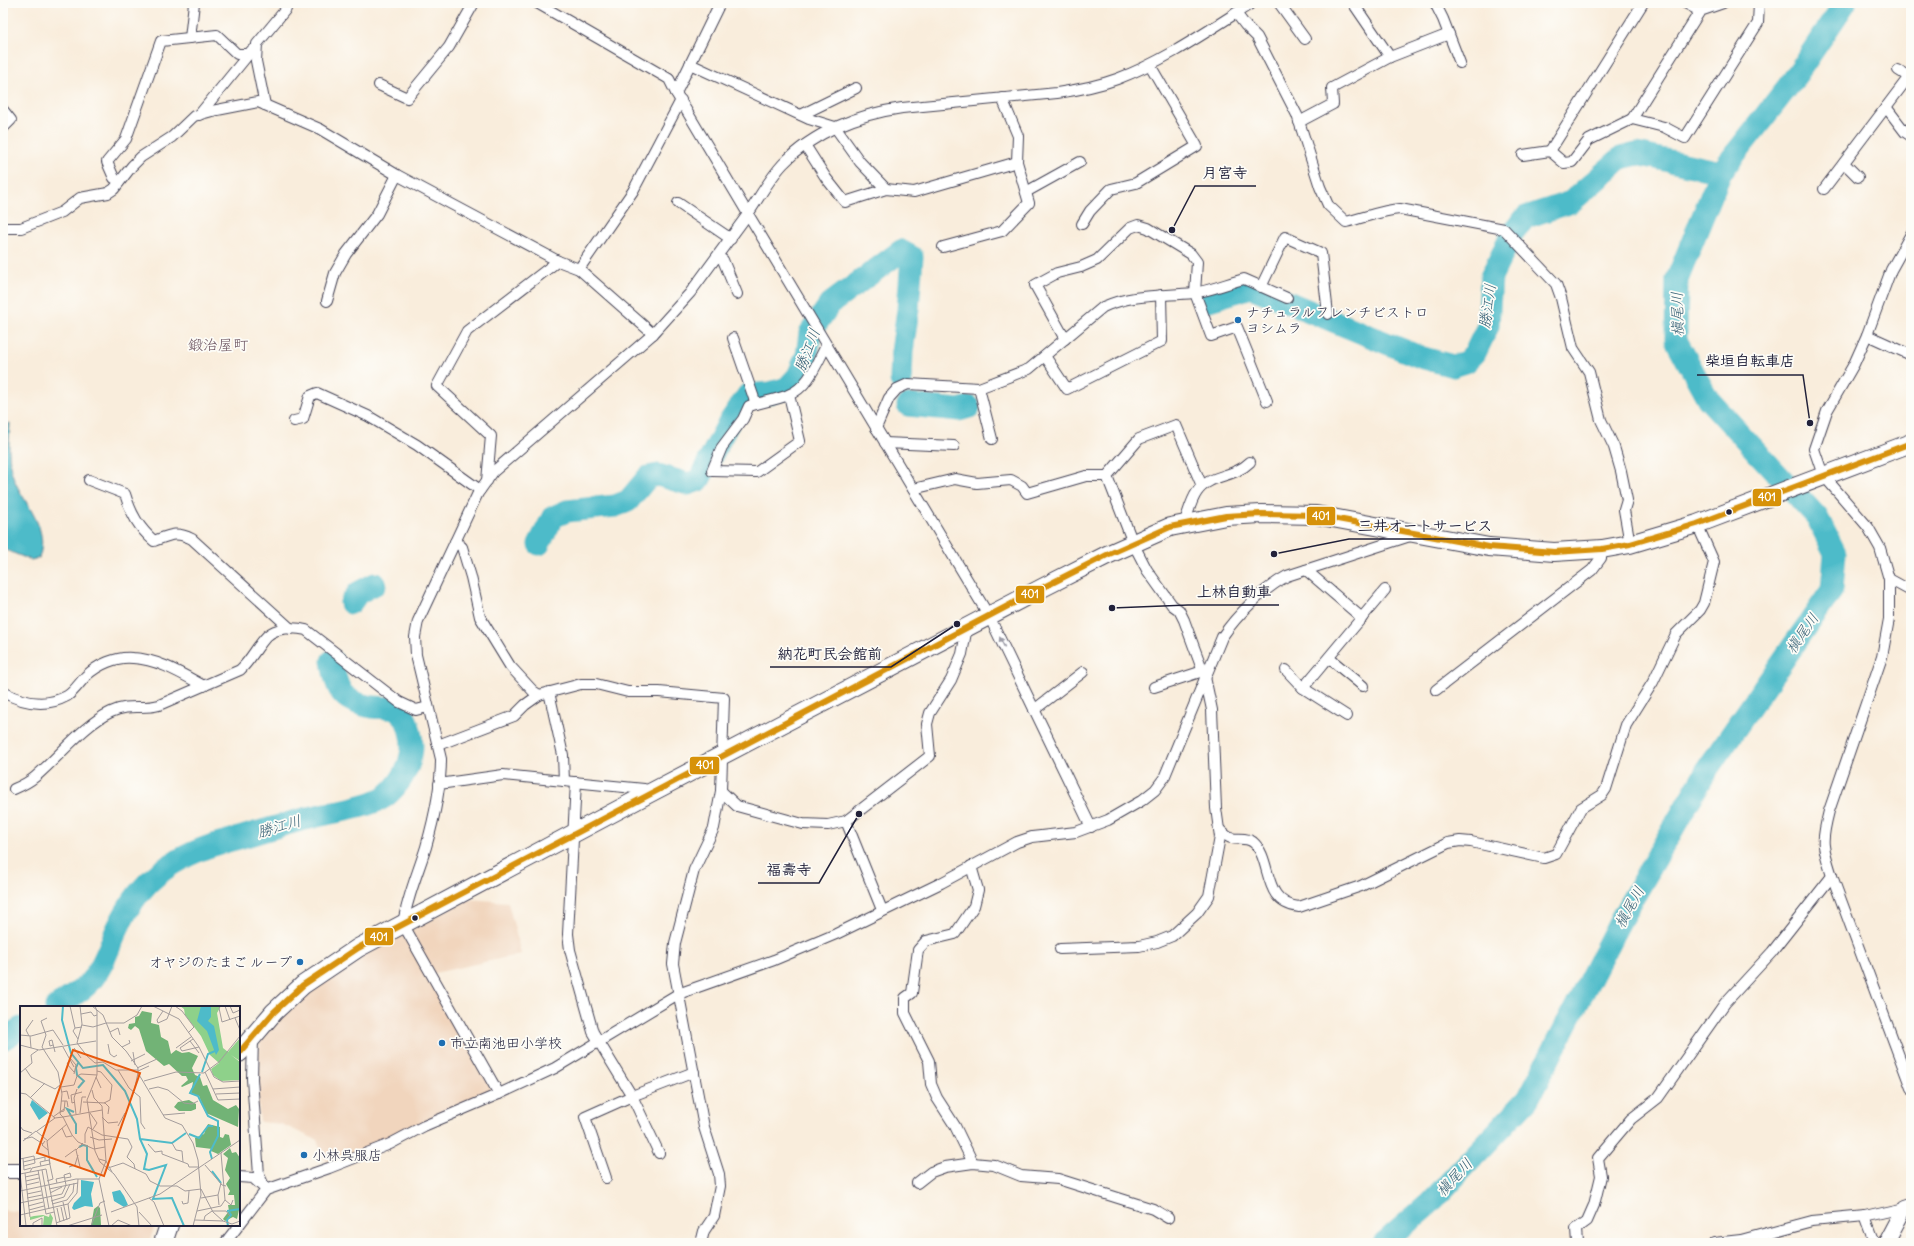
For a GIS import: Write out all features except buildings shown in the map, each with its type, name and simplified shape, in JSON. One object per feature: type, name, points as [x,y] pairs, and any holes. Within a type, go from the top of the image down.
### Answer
[{"type":"highway","points":[[240,1052],[274,1012],[304,985],[358,948],[722,755],[1107,554],[1170,527],[1226,516],[1261,514],[1316,515],[1488,547],[1522,551],[1554,552],[1602,549],[1630,544],[1697,524],[1911,443]]},
{"type":"highway","points":[[163,1243],[169,1226]]},
{"type":"street","points":[[190,38],[194,3]]},
{"type":"street","points":[[199,115],[286,9],[286,3]]},
{"type":"street","points":[[379,85],[407,98],[449,47],[474,3]]},
{"type":"street","points":[[538,3],[669,79],[818,333],[989,616],[1091,827]]},
{"type":"street","points":[[579,269],[633,191],[679,97],[690,64],[720,3]]},
{"type":"street","points":[[499,1094],[403,924],[408,898],[426,846],[440,784],[441,759],[416,655],[415,637],[418,621],[480,490],[512,454],[653,334],[690,293],[731,239],[782,165],[805,145],[835,127],[880,111],[1057,93],[1082,89],[1116,80],[1150,65],[1252,3]]},
{"type":"street","points":[[1279,3],[1305,39]]},
{"type":"street","points":[[1353,3],[1390,56]]},
{"type":"street","points":[[1435,3],[1460,63]]},
{"type":"street","points":[[1550,151],[1643,3]]},
{"type":"street","points":[[1685,3],[1700,11]]},
{"type":"street","points":[[1523,155],[1550,151],[1564,163],[1572,162],[1589,140],[1632,119],[1700,11],[1723,3]]},
{"type":"street","points":[[1632,119],[1664,127],[1685,138],[1758,23],[1760,3]]},
{"type":"street","points":[[1236,13],[1257,37],[1270,60],[1299,122],[1320,187],[1328,205],[1346,222],[1368,217],[1390,209],[1400,208],[1504,230],[1556,284],[1561,298],[1573,348],[1589,372],[1601,420],[1614,447],[1621,471],[1627,500],[1624,510],[1630,544]]},
{"type":"street","points":[[1299,122],[1333,104],[1332,88],[1390,56],[1449,34]]},
{"type":"street","points":[[114,178],[107,162],[126,140],[161,42],[218,35],[237,54],[249,54]]},
{"type":"street","points":[[257,44],[256,61],[265,105]]},
{"type":"street","points":[[690,64],[801,115],[835,127],[860,162],[886,189]]},
{"type":"street","points":[[1082,224],[1090,211],[1111,189],[1136,183],[1197,146],[1150,65]]},
{"type":"street","points":[[1824,189],[1910,76],[1898,70]]},
{"type":"street","points":[[801,115],[856,88]]},
{"type":"street","points":[[943,247],[1002,231],[1029,202],[1018,162],[1018,136],[1002,98]]},
{"type":"street","points":[[3,228],[21,228],[62,212],[80,198],[108,193],[114,189],[141,157],[172,137],[194,116],[258,102],[320,129],[397,175],[558,261],[579,269],[653,334]]},
{"type":"street","points":[[1886,107],[1905,132],[1911,136]]},
{"type":"street","points":[[3,110],[11,120],[3,128]]},
{"type":"street","points":[[805,145],[826,178],[846,202],[886,189],[914,192],[1018,162]]},
{"type":"street","points":[[1026,192],[1080,162]]},
{"type":"street","points":[[1844,163],[1858,177]]},
{"type":"street","points":[[327,301],[335,273],[346,254],[377,214],[397,175]]},
{"type":"street","points":[[678,203],[731,239]]},
{"type":"street","points":[[1065,339],[1035,285],[1057,273],[1081,267],[1097,260],[1130,228],[1138,225],[1148,228],[1190,254],[1197,262],[1195,293],[1211,336],[1237,327],[1267,401]]},
{"type":"street","points":[[1911,234],[1891,270],[1867,335],[1854,364],[1827,411],[1814,449],[1816,478],[1868,527],[1880,548],[1889,580],[1889,619],[1882,657],[1829,811],[1822,837],[1823,849],[1832,876],[1911,1088]]},
{"type":"street","points":[[1261,287],[1285,237],[1321,253],[1328,314]]},
{"type":"street","points":[[718,256],[723,260],[737,294]]},
{"type":"street","points":[[487,481],[491,436],[437,386],[467,331],[558,261]]},
{"type":"street","points":[[876,428],[890,398],[896,389],[908,384],[979,388],[1030,369],[1103,307],[1118,301],[1134,297],[1195,293],[1244,279],[1287,298]]},
{"type":"street","points":[[1045,356],[1067,389],[1162,340],[1161,295]]},
{"type":"street","points":[[1867,335],[1911,355]]},
{"type":"street","points":[[733,338],[755,402]]},
{"type":"street","points":[[789,395],[800,441],[757,472],[712,471],[722,447],[743,419],[749,406],[755,402],[789,395],[799,389],[809,377],[826,346]]},
{"type":"street","points":[[979,388],[992,439]]},
{"type":"street","points":[[294,421],[303,419],[310,396],[317,393],[368,416],[417,445],[480,490]]},
{"type":"street","points":[[913,489],[955,479],[977,483],[1011,480],[1022,486],[1027,493],[1086,476],[1107,476],[1139,439],[1176,425],[1202,486]]},
{"type":"street","points":[[885,443],[954,446]]},
{"type":"street","points":[[1184,524],[1196,493],[1202,486],[1209,481],[1242,470],[1250,462]]},
{"type":"street","points":[[1060,949],[1139,946],[1157,942],[1178,931],[1197,913],[1209,896],[1220,837],[1216,808],[1212,710],[1204,674],[1179,610],[1172,605],[1147,570],[1133,543],[1107,476]]},
{"type":"street","points":[[89,480],[125,494],[130,510],[137,523],[154,541],[171,534],[181,534],[192,539],[291,629]]},
{"type":"street","points":[[1219,829],[1230,838],[1246,839],[1253,843],[1259,850],[1271,885],[1280,899],[1289,906],[1299,907],[1361,886],[1404,864],[1454,842],[1471,842],[1544,858],[1556,854],[1581,808],[1602,795],[1606,789],[1626,725],[1653,682],[1676,634],[1700,610],[1704,603],[1714,562],[1697,524]]},
{"type":"street","points":[[240,1224],[266,1190],[329,1168],[390,1144],[424,1126],[555,1068],[678,994],[774,960],[836,934],[1017,842],[1032,837],[1076,832],[1091,827],[1141,801],[1155,790],[1164,778],[1204,674],[1222,637],[1229,627],[1272,584],[1287,576],[1417,533]]},
{"type":"street","points":[[455,542],[462,547],[471,577],[480,617],[510,666],[533,691],[544,693]]},
{"type":"street","points":[[1436,690],[1592,570],[1601,558],[1602,549]]},
{"type":"street","points":[[1306,570],[1362,618]]},
{"type":"street","points":[[1889,580],[1911,591]]},
{"type":"street","points":[[1303,688],[1385,590]]},
{"type":"street","points":[[721,791],[737,806],[803,824],[828,825],[846,820],[930,756],[927,724],[930,713],[951,680],[962,654],[967,627]]},
{"type":"street","points":[[14,789],[34,778],[92,724],[110,712],[125,706],[149,708],[159,705],[240,670],[247,664],[268,635],[278,630],[298,628],[306,630],[400,702],[416,710],[428,707]]},
{"type":"street","points":[[3,692],[17,700],[29,703],[42,704],[55,701],[68,696],[88,675],[100,666],[116,659],[133,658],[174,670],[204,686]]},
{"type":"street","points":[[1329,658],[1363,686]]},
{"type":"street","points":[[1286,670],[1303,688],[1347,716]]},
{"type":"street","points":[[1034,710],[1083,672]]},
{"type":"street","points":[[1154,687],[1204,674]]},
{"type":"street","points":[[438,745],[514,716],[525,705],[544,693],[581,684],[596,684],[628,692],[658,692],[724,698],[721,791],[714,828],[694,870],[676,943],[673,964],[704,1127],[719,1174],[720,1186],[714,1216],[704,1231],[701,1243]]},
{"type":"street","points":[[544,693],[563,755],[564,781]]},
{"type":"street","points":[[440,784],[503,776],[644,789],[648,794]]},
{"type":"street","points":[[576,782],[572,834],[568,934],[570,950],[593,1032],[632,1096],[659,1153]]},
{"type":"street","points":[[846,820],[882,910]]},
{"type":"street","points":[[971,866],[978,890],[974,906],[955,934],[926,941],[918,950],[912,993],[905,998],[905,1013],[929,1061],[932,1084],[937,1098],[955,1126],[973,1163]]},
{"type":"street","points":[[1577,1243],[1576,1229],[1587,1221],[1594,1206],[1601,1176],[1598,1158],[1631,1119],[1658,1098],[1725,1003],[1772,952],[1832,876]]},
{"type":"street","points":[[253,1035],[252,1079],[259,1175],[266,1190]]},
{"type":"street","points":[[606,1178],[585,1117],[632,1096],[694,1072]]},
{"type":"street","points":[[917,1183],[931,1172],[945,1167],[973,1163],[994,1165],[1021,1176],[1058,1179],[1153,1209],[1168,1218]]},
{"type":"street","points":[[3,1171],[20,1171]]},
{"type":"street","points":[[240,1177],[253,1178],[266,1190]]},
{"type":"street","points":[[1714,1243],[1758,1239],[1812,1221],[1865,1216],[1908,1206]]},
{"type":"street","points":[[1886,1243],[1908,1206]]},
{"type":"street","points":[[1865,1216],[1875,1243]]},
{"type":"street","points":[[225,1243],[238,1226]]},
{"type":"shaded area","points":[[468,899],[508,902],[521,954],[430,974],[495,1092],[399,1135],[327,1163],[317,1140],[281,1124],[260,1122],[256,1078],[261,1036],[326,978],[341,967]]},
{"type":"shaded area","points":[[3,1210],[20,1212],[20,1226],[155,1226],[149,1243],[3,1243]]},
{"type":"water","points":[[10,423],[10,465],[14,479],[39,526],[41,536],[42,547],[39,558],[31,560],[3,549],[3,425]]},
{"type":"waterway","name":"槇尾川","points":[[1384,1243],[1430,1203],[1528,1099],[1621,919],[1708,768],[1832,590],[1835,553],[1817,517],[1708,399],[1676,340],[1677,279],[1721,172],[1793,80],[1845,3]]},
{"type":"waterway","name":"勝江川","points":[[1206,301],[1251,287],[1420,357],[1453,366],[1466,362],[1475,353],[1488,326],[1491,277],[1513,232],[1526,217],[1571,202],[1621,158],[1637,154],[1721,172]]},
{"type":"waterway","name":"勝江川","points":[[539,544],[553,517],[567,511],[615,506],[628,501],[648,477],[658,475],[688,484],[699,480],[728,424],[748,395],[770,393],[787,388],[798,376],[807,355],[810,333],[830,304],[901,251],[912,257],[908,309],[902,352],[901,380]]},
{"type":"waterway","name":"勝江川","points":[[908,405],[959,410],[969,407]]},
{"type":"waterway","name":"勝江川","points":[[351,603],[358,593],[375,584]]},
{"type":"waterway","name":"勝江川","points":[[58,1006],[79,992],[91,981],[103,962],[121,920],[129,906],[148,883],[172,864],[186,856],[213,845],[297,821],[371,803],[386,796],[395,788],[410,761],[412,743],[407,722],[404,716],[395,709],[362,705],[347,698],[342,693],[336,680],[332,661]]},
{"type":"waterway","name":"勝江川","points":[[3,1039],[20,1029]]},
{"type":"transit line","name":"401","points":[[240,1052],[274,1012],[303,985],[358,948],[1042,588],[1107,555],[1170,527],[1226,516],[1261,514],[1316,515],[1489,547],[1554,552],[1602,549],[1630,544],[1697,524],[1911,443]]},
{"type":"place","name":"月宮寺","points":[[1172,230]]},
{"type":"place","name":"ナチュラルフレンチビストロ ヨシムラ","points":[[1238,320]]},
{"type":"place","name":"柴垣自転車店","points":[[1810,423]]},
{"type":"place","name":"三井オートサービス","points":[[1274,554]]},
{"type":"place","name":"上林自動車","points":[[1112,608]]},
{"type":"place","name":"納花町民会館前","points":[[957,624]]},
{"type":"place","name":"福壽寺","points":[[859,814]]},
{"type":"place","name":"オヤジのたまご ループ","points":[[300,962]]},
{"type":"place","name":"市立南池田小学校","points":[[442,1043]]},
{"type":"place","name":"小林呉服店","points":[[304,1155]]},
{"type":"district","name":"鍛治屋町","points":[[218,344]]}]
